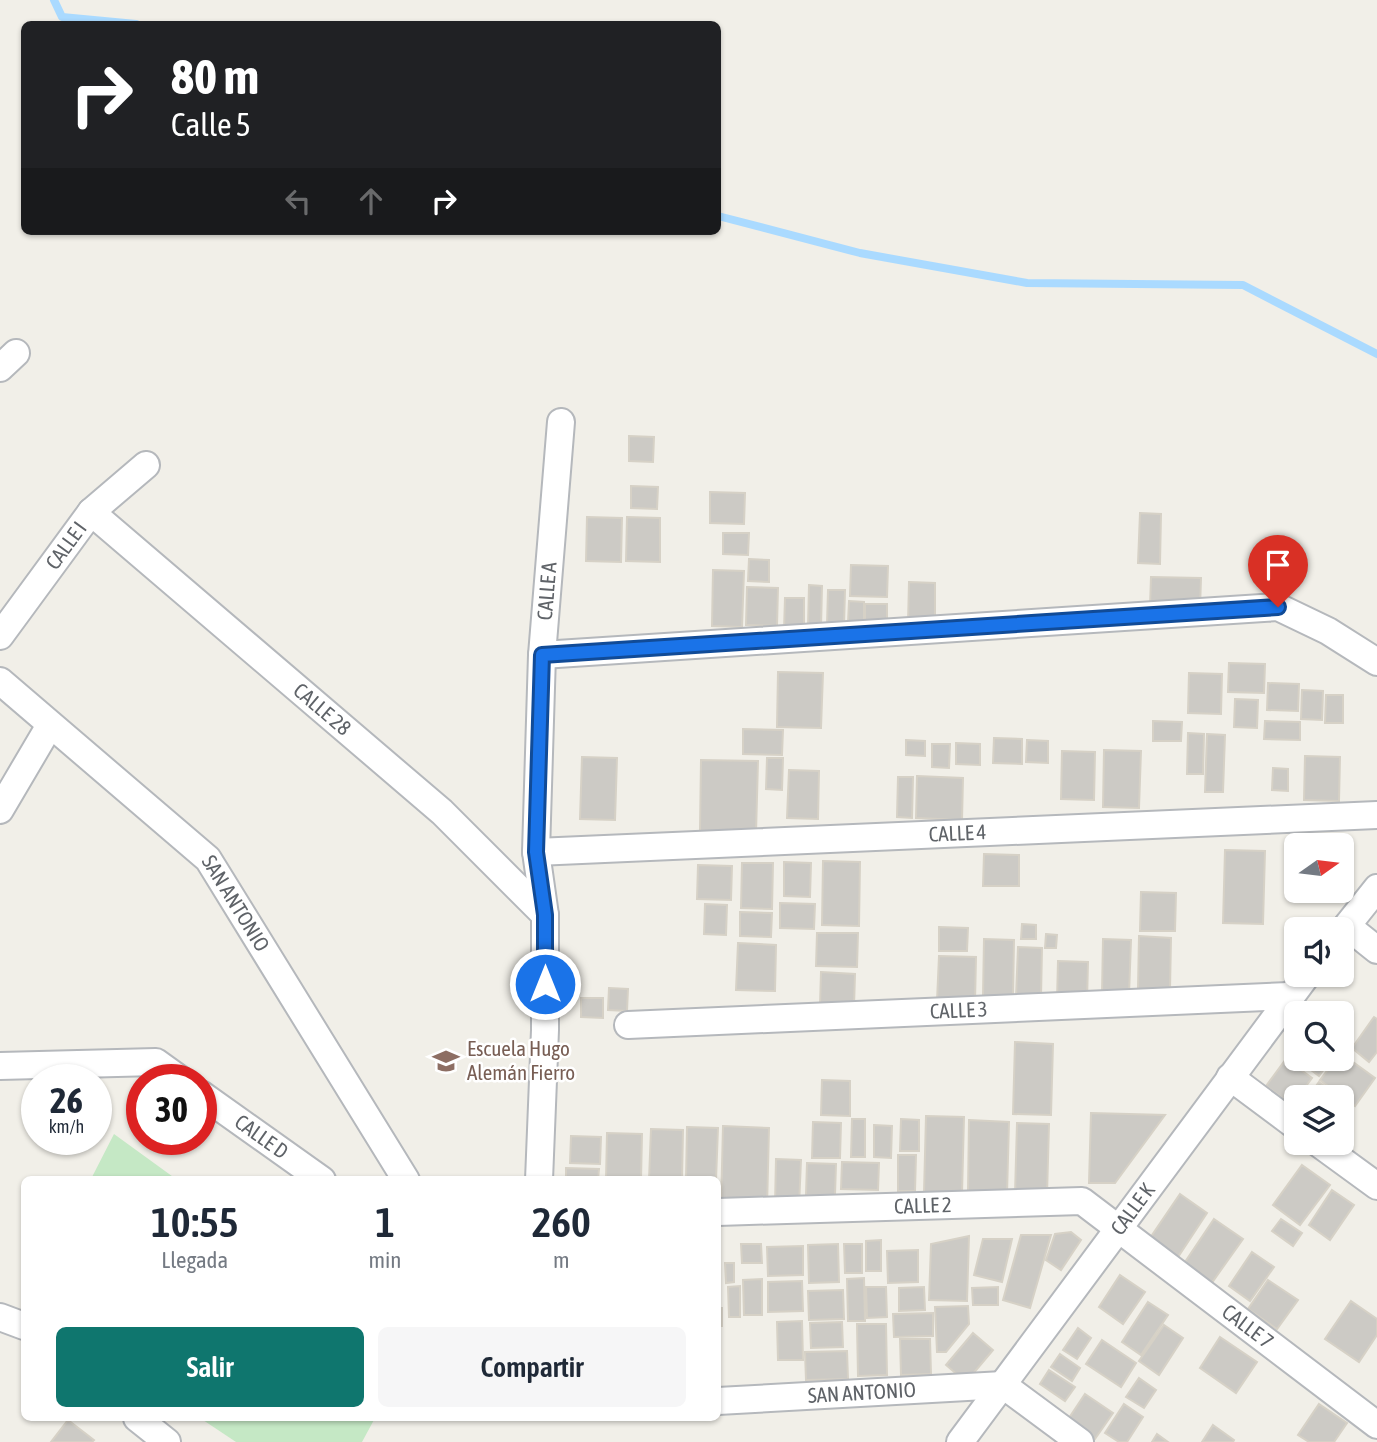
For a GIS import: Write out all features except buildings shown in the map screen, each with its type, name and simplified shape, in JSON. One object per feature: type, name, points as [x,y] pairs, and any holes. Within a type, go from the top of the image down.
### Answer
[{"type":"street","name":"CALLE A","points":[[539,1176],[545,1030],[545,915],[536,852],[542,655],[561,422]]},
{"type":"street","name":"CALLE I","points":[[0,636],[91,512],[146,465]]},
{"type":"street","name":"CALLE 28","points":[[91,512],[442,812],[545,915]]},
{"type":"street","points":[[542,655],[1278,607],[1328,631],[1377,662]]},
{"type":"street","name":"SAN ANTONIO","points":[[0,681],[208,859],[404,1176]]},
{"type":"street","points":[[0,810],[50,725]]},
{"type":"street","name":"CALLE 4","points":[[536,852],[1377,815]]},
{"type":"street","points":[[1354,917],[1377,888]]},
{"type":"street","points":[[1354,935],[1377,950]]},
{"type":"street","name":"CALLE K","points":[[960,1442],[1297,987]]},
{"type":"street","name":"CALLE 3","points":[[628,1025],[1289,996]]},
{"type":"street","points":[[0,1066],[159,1064]]},
{"type":"street","points":[[1230,1077],[1284,1117]]},
{"type":"street","name":"CALLE D","points":[[217,1105],[316,1176]]},
{"type":"street","points":[[1334,1155],[1377,1186]]},
{"type":"street","name":"CALLE 2","points":[[721,1212],[1082,1201],[1118,1228]]},
{"type":"street","name":"CALLE 7","points":[[1118,1228],[1377,1425]]},
{"type":"street","points":[[0,1317],[21,1325]]},
{"type":"street","points":[[1003,1385],[1080,1442]]},
{"type":"street","name":"SAN ANTONIO","points":[[721,1401],[1003,1385]]},
{"type":"street","points":[[141,1421],[167,1442]]},
{"type":"green space","points":[[114,1134],[126,1143],[126,1155],[143,1155],[172,1176],[93,1176],[103,1155],[112,1155]]},
{"type":"green space","points":[[204,1421],[373,1421],[362,1442],[236,1442]]},
{"type":"waterway","points":[[54,0],[62,17],[104,21]]},
{"type":"waterway","points":[[721,217],[860,253],[1027,283],[1243,285],[1377,354]]},
{"type":"place","name":"Escuela Hugo Alemán Fierro","points":[[446,1061]]},
{"type":"route","points":[[545,984],[545,915],[536,852],[542,655],[1278,607]]}]
